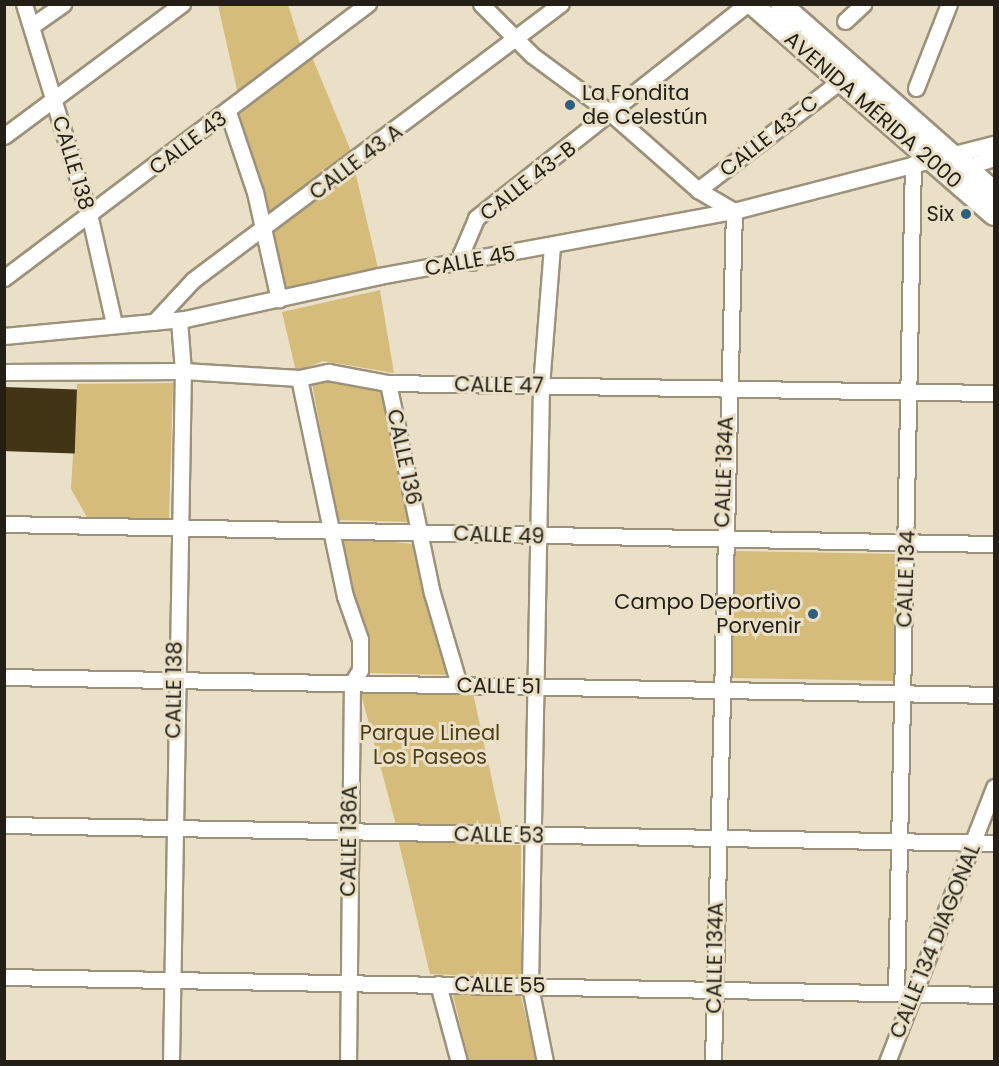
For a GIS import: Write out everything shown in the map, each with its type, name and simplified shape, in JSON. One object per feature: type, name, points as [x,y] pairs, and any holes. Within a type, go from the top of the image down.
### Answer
[{"type":"main road","name":"AVENIDA MÉRIDA 2000","points":[[749,4],[840,81],[922,161],[955,165],[994,215]]},
{"type":"main road","name":"AVENIDA MÉRIDA 2000","points":[[781,4],[955,165],[994,192]]},
{"type":"street","name":"CALLE 138","points":[[24,4],[33,25],[90,218],[114,324]]},
{"type":"street","points":[[33,25],[63,4]]},
{"type":"street","points":[[4,136],[182,4]]},
{"type":"street","name":"CALLE 43","points":[[4,278],[90,218],[368,4]]},
{"type":"street","points":[[481,4],[516,40],[613,115],[698,190],[734,211]]},
{"type":"street","name":"CALLE 43 A","points":[[154,322],[194,280],[264,232],[561,4]]},
{"type":"street","name":"CALLE 43-B","points":[[466,258],[476,218],[613,115],[749,4]]},
{"type":"street","points":[[845,21],[862,4]]},
{"type":"street","points":[[916,88],[949,4]]},
{"type":"street","name":"CALLE 43-C","points":[[698,190],[840,81]]},
{"type":"street","points":[[228,112],[264,232],[279,299]]},
{"type":"street","points":[[955,165],[993,145]]},
{"type":"street","name":"CALLE 45","points":[[4,336],[114,324],[179,320],[466,258],[552,245],[734,211],[922,161]]},
{"type":"street","name":"CALLE 134","points":[[896,993],[898,842],[908,543],[908,392],[922,161]]},
{"type":"street","name":"CALLE 134A","points":[[713,1062],[719,690],[734,211]]},
{"type":"street","points":[[545,1062],[531,986],[532,836],[537,687],[536,536],[541,386],[552,245]]},
{"type":"street","name":"CALLE 138","points":[[171,1062],[171,827],[183,371],[179,320]]},
{"type":"street","name":"CALLE 47","points":[[4,372],[183,371],[299,378],[328,372],[388,383],[994,393]]},
{"type":"street","name":"CALLE 136A","points":[[299,378],[345,596],[360,639],[360,670],[352,683],[347,982],[348,1062]]},
{"type":"street","name":"CALLE 136","points":[[388,383],[421,532],[459,685]]},
{"type":"street","name":"CALLE 49","points":[[4,524],[994,544]]},
{"type":"street","name":"CALLE 51","points":[[4,677],[994,695]]},
{"type":"street","name":"CALLE 134 DIAGONAL","points":[[887,1062],[916,993],[994,787]]},
{"type":"street","name":"CALLE 53","points":[[4,825],[994,843]]},
{"type":"street","name":"CALLE 55","points":[[4,977],[714,988],[994,995]]},
{"type":"street","points":[[438,984],[459,1062]]},
{"type":"green space","points":[[218,5],[288,5],[301,46],[238,94]]},
{"type":"green space","points":[[312,57],[353,156],[271,218],[237,116]]},
{"type":"green space","points":[[355,171],[378,268],[287,291],[271,234]]},
{"type":"green space","points":[[380,290],[394,373],[323,361],[296,372],[282,312]]},
{"type":"green space","points":[[325,381],[382,388],[411,522],[337,520],[312,383]]},
{"type":"green space","points":[[173,383],[169,520],[88,519],[71,489],[77,384]]},
{"type":"green space","name":"Parque Lineal Los Paseos","points":[[342,537],[413,544],[449,675],[369,673]]},
{"type":"green space","name":"Campo Deportivo Porvenir","points":[[731,551],[897,554],[895,681],[729,678]]},
{"type":"green space","name":"Parque Lineal Los Paseos","points":[[360,690],[473,693],[502,826],[396,825]]},
{"type":"green space","points":[[398,839],[521,845],[521,978],[430,974]]},
{"type":"green space","points":[[451,987],[519,989],[537,1061],[469,1061]]},
{"type":"building","points":[[4,387],[77,390],[75,454],[4,451]]},
{"type":"place","name":"La Fondita de Celestún","points":[[570,105]]},
{"type":"place","name":"Six","points":[[966,214]]},
{"type":"place","name":"Campo Deportivo Porvenir","points":[[813,614]]}]
